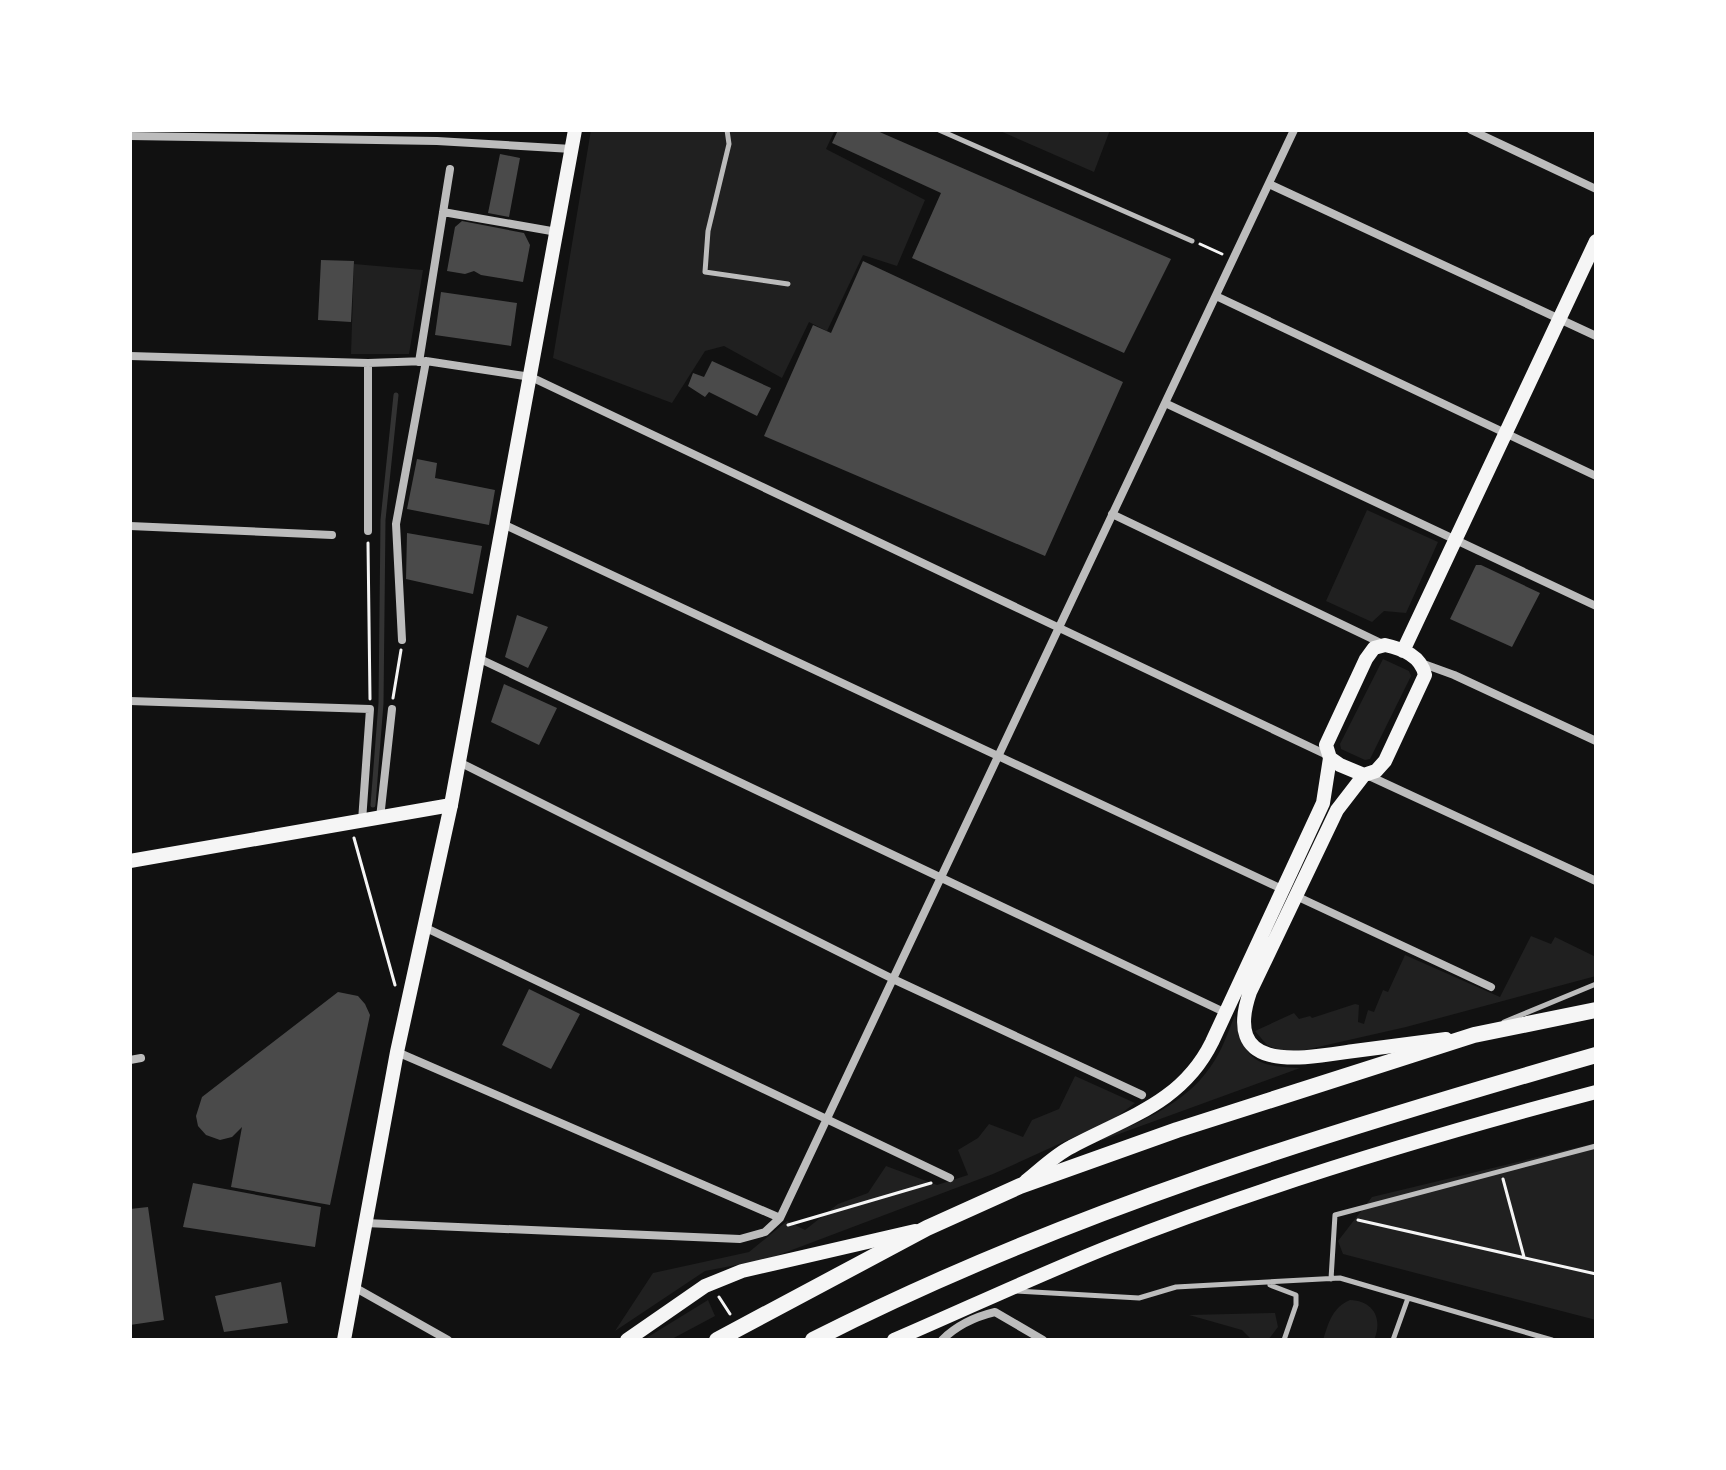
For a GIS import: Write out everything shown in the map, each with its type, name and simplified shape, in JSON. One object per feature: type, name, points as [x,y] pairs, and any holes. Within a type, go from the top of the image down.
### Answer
[{"type":"highway","points":[[717,1340],[927,1228],[1020,1186],[1177,1130],[1474,1035],[1596,1010]]},
{"type":"highway","points":[[813,1340],[961,1269],[1048,1233],[1386,1115],[1596,1055]]},
{"type":"main road","points":[[344,1340],[397,1052],[451,805],[575,130]]},
{"type":"main road","points":[[1403,651],[1596,241]]},
{"type":"main road","points":[[1020,1186],[1067,1148],[1122,1123],[1176,1090],[1206,1055],[1323,803],[1330,757],[1326,745],[1341,708],[1366,659],[1373,649],[1385,645],[1403,651],[1421,663],[1425,673],[1422,686],[1385,761],[1376,771],[1365,775],[1337,810],[1246,1004],[1244,1023],[1249,1040],[1255,1047],[1273,1057],[1287,1060],[1474,1035]]},
{"type":"main road","points":[[1330,757],[1340,765],[1365,775]]},
{"type":"main road","points":[[130,861],[451,805]]},
{"type":"main road","points":[[894,1340],[1111,1246],[1280,1186],[1465,1126],[1596,1092]]},
{"type":"main road","points":[[627,1340],[705,1286],[742,1271],[927,1228]]},
{"type":"street","points":[[437,141],[441,130]]},
{"type":"street","points":[[365,1223],[740,1239],[765,1232],[780,1218],[1294,130]]},
{"type":"street","points":[[1471,130],[1596,189]]},
{"type":"street","points":[[130,136],[437,141],[572,149]]},
{"type":"street","points":[[402,640],[396,524],[450,169]]},
{"type":"street","points":[[1269,184],[1596,336]]},
{"type":"street","points":[[443,212],[558,232]]},
{"type":"street","points":[[1216,296],[1596,476]]},
{"type":"street","points":[[130,356],[423,362],[531,377],[1330,757]]},
{"type":"street","points":[[368,363],[368,531]]},
{"type":"street","points":[[1165,403],[1596,606]]},
{"type":"street","points":[[1112,514],[1385,645]]},
{"type":"street","points":[[503,524],[1282,889]]},
{"type":"street","points":[[130,526],[332,535]]},
{"type":"street","points":[[478,658],[1224,1012]]},
{"type":"street","points":[[1421,663],[1454,675],[1596,741]]},
{"type":"street","points":[[130,701],[370,709],[356,822]]},
{"type":"street","points":[[380,818],[392,709]]},
{"type":"street","points":[[459,762],[893,979],[1142,1095]]},
{"type":"street","points":[[1365,775],[1596,881]]},
{"type":"street","points":[[1296,896],[1491,987]]},
{"type":"street","points":[[424,927],[950,1178]]},
{"type":"street","points":[[397,1052],[780,1218]]},
{"type":"street","points":[[130,1060],[141,1058]]},
{"type":"street","points":[[353,1287],[448,1340]]},
{"type":"street","points":[[942,1340],[955,1328],[995,1312],[1043,1340]]},
{"type":"lane","points":[[727,130],[729,144],[708,231],[705,272],[788,284]]},
{"type":"lane","points":[[939,130],[1192,241]]},
{"type":"lane","points":[[1474,1035],[1596,984]]},
{"type":"lane","points":[[1331,1279],[1335,1215],[1596,1146]]},
{"type":"lane","points":[[1008,1291],[1139,1298],[1176,1287],[1340,1278],[1552,1340]]},
{"type":"lane","points":[[1263,1282],[1296,1295],[1296,1305],[1284,1340]]},
{"type":"lane","points":[[1393,1340],[1408,1298]]},
{"type":"path","points":[[1192,241],[1233,259]]},
{"type":"path","points":[[368,554],[370,709]]},
{"type":"path","points":[[392,709],[402,640]]},
{"type":"path","points":[[356,822],[396,987]]},
{"type":"path","points":[[1501,1172],[1524,1258]]},
{"type":"path","points":[[765,1232],[950,1178]]},
{"type":"path","points":[[1335,1215],[1596,1274]]},
{"type":"path","points":[[713,1288],[731,1314]]},
{"type":"shaded area","points":[[591,130],[835,130],[826,149],[925,200],[897,266],[863,255],[827,331],[809,322],[782,378],[724,346],[705,351],[672,403],[553,358]]},
{"type":"shaded area","points":[[998,130],[1110,130],[1094,172]]},
{"type":"shaded area","points":[[354,264],[423,270],[409,354],[351,354]]},
{"type":"shaded area","points":[[1367,510],[1438,542],[1406,613],[1384,611],[1372,622],[1326,601]]},
{"type":"shaded area","points":[[1383,659],[1409,671],[1411,676],[1370,759],[1365,760],[1341,749],[1340,744]]},
{"type":"shaded area","points":[[1531,936],[1551,944],[1555,937],[1596,957],[1596,976],[1406,1027],[1287,1054],[1267,1045],[1255,1031],[1294,1013],[1299,1019],[1312,1018],[1355,1004],[1359,1005],[1358,1022],[1364,1024],[1368,1010],[1374,1012],[1383,990],[1388,992],[1405,955],[1500,997]]},
{"type":"shaded area","points":[[1235,1015],[1243,1042],[1254,1058],[1272,1065],[1300,1068],[1086,1146],[1155,1114],[1186,1093],[1215,1060]]},
{"type":"shaded area","points":[[1075,1076],[1135,1103],[1114,1119],[993,1174],[768,1259],[705,1271],[615,1331],[653,1273],[749,1252],[787,1221],[805,1230],[838,1204],[868,1193],[886,1166],[937,1185],[968,1175],[958,1150],[978,1138],[989,1124],[1023,1137],[1032,1120],[1059,1109]]},
{"type":"shaded area","points":[[1596,1143],[1596,1320],[1343,1254],[1338,1241],[1372,1197]]},
{"type":"shaded area","points":[[708,1300],[715,1316],[670,1340],[643,1340]]},
{"type":"shaded area","points":[[1350,1300],[1365,1304],[1374,1312],[1377,1332],[1374,1340],[1323,1340],[1335,1311]]},
{"type":"shaded area","points":[[1275,1313],[1278,1327],[1268,1340],[1251,1339],[1242,1330],[1189,1315]]},
{"type":"building","points":[[838,130],[875,130],[1171,259],[1124,353],[912,258],[941,193],[832,143]]},
{"type":"building","points":[[500,154],[520,158],[509,217],[488,213]]},
{"type":"building","points":[[462,221],[524,233],[530,245],[523,282],[474,271],[465,274],[447,271],[455,227]]},
{"type":"building","points":[[321,260],[354,261],[351,322],[318,320]]},
{"type":"building","points":[[863,261],[1123,382],[1045,556],[764,436],[813,325],[831,333]]},
{"type":"building","points":[[441,292],[517,303],[511,346],[435,335]]},
{"type":"building","points":[[712,361],[771,388],[757,416],[709,392],[705,397],[688,386],[693,373],[704,377]]},
{"type":"building","points":[[417,459],[437,463],[435,478],[495,490],[489,525],[407,509]]},
{"type":"building","points":[[407,533],[482,546],[473,594],[406,579]]},
{"type":"building","points":[[1476,565],[1540,593],[1512,647],[1450,619]]},
{"type":"building","points":[[517,615],[548,627],[528,668],[505,657]]},
{"type":"building","points":[[504,684],[557,708],[539,745],[491,722]]},
{"type":"building","points":[[529,989],[580,1014],[551,1069],[502,1045]]},
{"type":"building","points":[[338,992],[358,996],[370,1015],[330,1205],[231,1187],[242,1127],[232,1137],[220,1140],[206,1135],[198,1126],[196,1116],[202,1097]]},
{"type":"building","points":[[193,1183],[321,1207],[315,1247],[183,1227]]},
{"type":"building","points":[[148,1207],[164,1320],[130,1325],[130,1209]]},
{"type":"building","points":[[281,1282],[288,1323],[224,1332],[215,1296]]},
{"type":"waterway","points":[[373,805],[381,703],[383,520],[396,395]]}]
